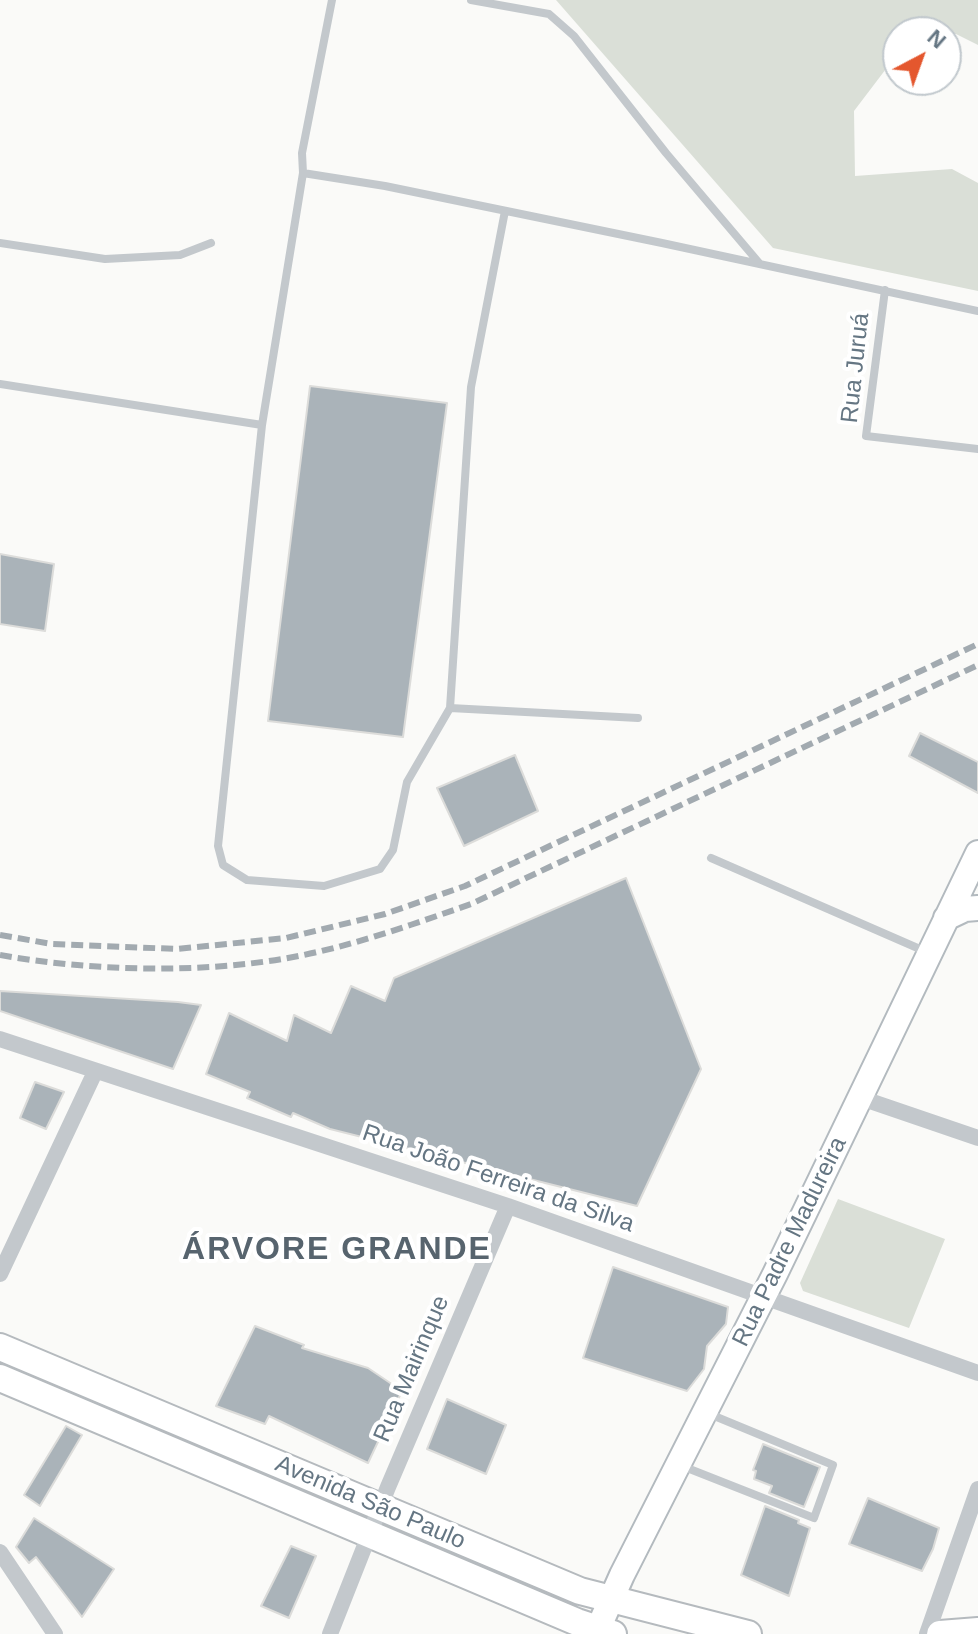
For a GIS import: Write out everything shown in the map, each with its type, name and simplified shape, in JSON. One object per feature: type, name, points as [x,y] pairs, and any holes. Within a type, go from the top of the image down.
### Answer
[{"type":"main road","name":"Rua Padre Madureira","points":[[602,1632],[611,1600],[764,1298],[978,853]]},
{"type":"main road","points":[[946,918],[965,909],[978,908]]},
{"type":"main road","name":"Avenida São Paulo","points":[[0,1347],[580,1591],[748,1634]]},
{"type":"main road","name":"Avenida São Paulo","points":[[0,1378],[602,1632]]},
{"type":"main road","points":[[940,1634],[978,1631]]},
{"type":"street","name":"Rua João Ferreira da Silva","points":[[0,1039],[508,1206],[978,1373]]},
{"type":"street","points":[[0,1274],[95,1072]]},
{"type":"street","points":[[861,1098],[978,1138]]},
{"type":"street","name":"Rua Mairinque","points":[[330,1634],[380,1507],[508,1206]]},
{"type":"street","points":[[927,1634],[978,1489]]},
{"type":"street","points":[[0,1552],[56,1633]]},
{"type":"lane","points":[[332,0],[302,153],[303,173],[262,425],[218,846],[223,865],[247,880],[324,886],[380,869],[393,850],[407,782],[450,708],[471,387],[505,211]]},
{"type":"lane","points":[[471,0],[549,14],[574,36],[666,153],[760,264]]},
{"type":"lane","points":[[303,173],[385,186],[978,311]]},
{"type":"lane","points":[[0,243],[105,259],[180,255],[211,243]]},
{"type":"lane","name":"Rua Juruá","points":[[885,290],[866,436],[978,449]]},
{"type":"lane","points":[[0,384],[262,425]]},
{"type":"lane","points":[[450,708],[638,718]]},
{"type":"lane","points":[[711,858],[929,953]]},
{"type":"lane","points":[[678,1465],[814,1518],[833,1465],[706,1412]]},
{"type":"shaded area","points":[[556,0],[978,0],[978,45],[962,37],[962,16],[882,16],[882,74],[854,111],[855,176],[952,169],[978,183],[978,291],[773,248]]},
{"type":"shaded area","points":[[838,1199],[945,1239],[909,1328],[803,1291],[800,1283]]},
{"type":"building","points":[[310,386],[447,403],[403,737],[268,721]]},
{"type":"building","points":[[0,554],[54,564],[45,631],[0,624]]},
{"type":"building","points":[[920,733],[978,762],[978,793],[909,756]]},
{"type":"building","points":[[515,755],[538,811],[464,846],[437,788]]},
{"type":"building","points":[[626,878],[701,1069],[637,1206],[330,1129],[293,1113],[291,1117],[247,1098],[250,1092],[206,1074],[229,1013],[287,1041],[294,1015],[331,1033],[351,986],[385,1001],[394,978]]},
{"type":"building","points":[[0,991],[201,1005],[173,1069],[0,1011]]},
{"type":"building","points":[[35,1082],[64,1092],[46,1129],[20,1118]]},
{"type":"building","points":[[613,1267],[728,1307],[726,1324],[707,1346],[704,1369],[687,1391],[583,1358]]},
{"type":"building","points":[[255,1326],[304,1345],[302,1348],[368,1368],[402,1391],[368,1463],[269,1416],[265,1424],[216,1406]]},
{"type":"building","points":[[447,1399],[506,1425],[486,1474],[427,1449]]},
{"type":"building","points":[[66,1426],[82,1435],[40,1506],[24,1495]]},
{"type":"building","points":[[763,1444],[820,1467],[804,1507],[769,1493],[772,1486],[754,1479],[756,1471],[753,1470]]},
{"type":"building","points":[[868,1498],[939,1528],[922,1571],[849,1544]]},
{"type":"building","points":[[765,1506],[810,1528],[789,1596],[741,1575]]},
{"type":"building","points":[[34,1518],[114,1569],[82,1617],[36,1557],[29,1563],[16,1547]]},
{"type":"building","points":[[291,1546],[316,1556],[289,1618],[261,1606]]},
{"type":"railway","points":[[0,935],[52,944],[177,949],[286,938],[385,914],[465,886],[978,644]]},
{"type":"railway","points":[[0,955],[107,967],[217,967],[288,958],[357,942],[471,904],[978,665]]},
{"type":"district","name":"ÁRVORE GRANDE","points":[[337,1250]]}]
